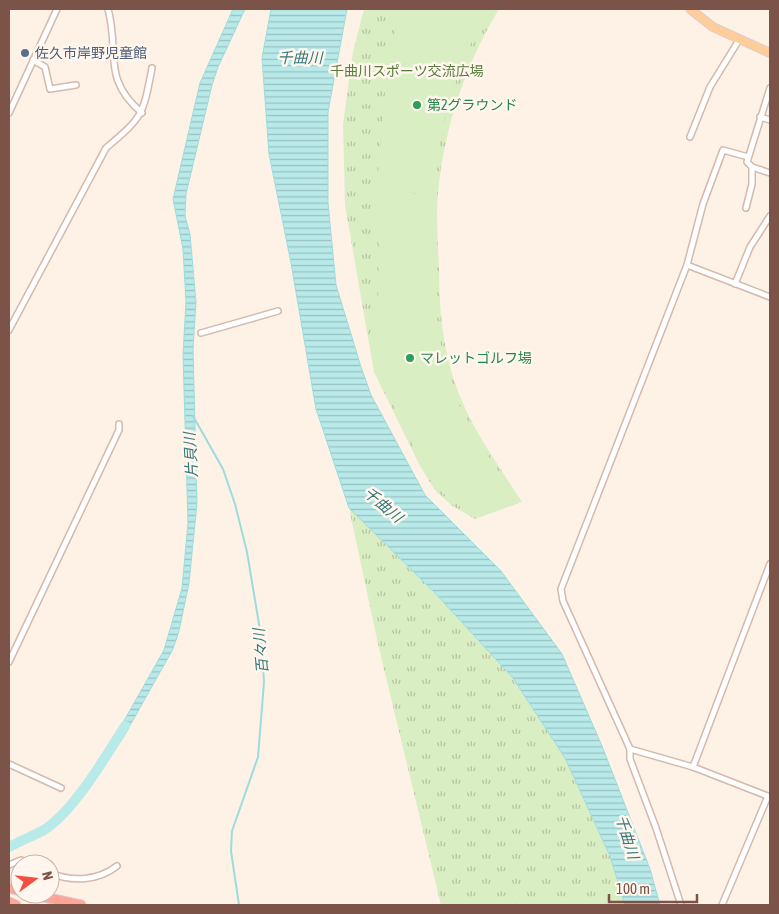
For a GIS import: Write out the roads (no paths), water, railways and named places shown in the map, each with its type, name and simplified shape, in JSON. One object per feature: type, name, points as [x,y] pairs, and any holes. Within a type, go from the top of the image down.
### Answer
[{"type":"highway","points":[[60,900],[81,905]]},
{"type":"highway","points":[[9,902],[16,905]]},
{"type":"main road","points":[[690,9],[706,23],[770,53]]},
{"type":"street","points":[[9,113],[57,9]]},
{"type":"street","points":[[108,9],[112,32],[114,74],[124,95],[142,113]]},
{"type":"street","points":[[690,137],[710,87],[740,40]]},
{"type":"street","points":[[33,60],[45,67],[50,89],[76,85]]},
{"type":"street","points":[[9,330],[106,148],[131,127],[142,113],[152,68]]},
{"type":"street","points":[[770,88],[747,162],[752,167],[770,173]]},
{"type":"street","points":[[760,117],[770,120]]},
{"type":"street","points":[[681,905],[656,828],[630,759],[630,749],[563,601],[561,590],[687,265],[703,204],[723,150],[748,157]]},
{"type":"street","points":[[746,208],[752,184],[752,167]]},
{"type":"street","points":[[736,284],[750,247],[770,216]]},
{"type":"street","points":[[687,265],[770,297]]},
{"type":"street","points":[[201,332],[278,311]]},
{"type":"street","points":[[9,662],[119,430],[119,424]]},
{"type":"street","points":[[693,767],[770,564]]},
{"type":"street","points":[[630,749],[693,767],[769,796],[722,905]]},
{"type":"street","points":[[9,764],[61,788]]},
{"type":"street","points":[[60,877],[84,879],[104,874],[117,866]]},
{"type":"water","points":[[233,9],[245,9],[218,67],[212,85],[186,194],[185,216],[190,234],[196,302],[193,349],[197,503],[189,583],[179,631],[173,649],[123,738],[116,735],[164,650],[182,588],[188,523],[183,355],[186,302],[183,249],[173,199],[200,83]]},
{"type":"water","name":"千曲川","points":[[271,9],[347,9],[328,112],[328,203],[336,285],[361,367],[371,395],[425,495],[501,571],[562,654],[602,746],[650,869],[660,905],[625,905],[610,856],[565,758],[513,678],[435,593],[349,508],[316,409],[291,263],[269,154],[262,58]]},
{"type":"waterway","name":"百々川","points":[[193,416],[223,469],[235,504],[247,552],[261,636],[264,682],[258,757],[232,831],[231,851],[239,905]]},
{"type":"waterway","name":"片貝川","points":[[9,847],[44,830],[67,810],[89,782],[125,726]]},
{"type":"place","name":"佐久市岸野児童館","points":[[25,53]]},
{"type":"place","name":"第2グラウンド","points":[[417,105]]},
{"type":"place","name":"マレットゴルフ場","points":[[410,358]]},
{"type":"park label","name":"千曲川スポーツ交流広場","points":[[407,71]]}]
